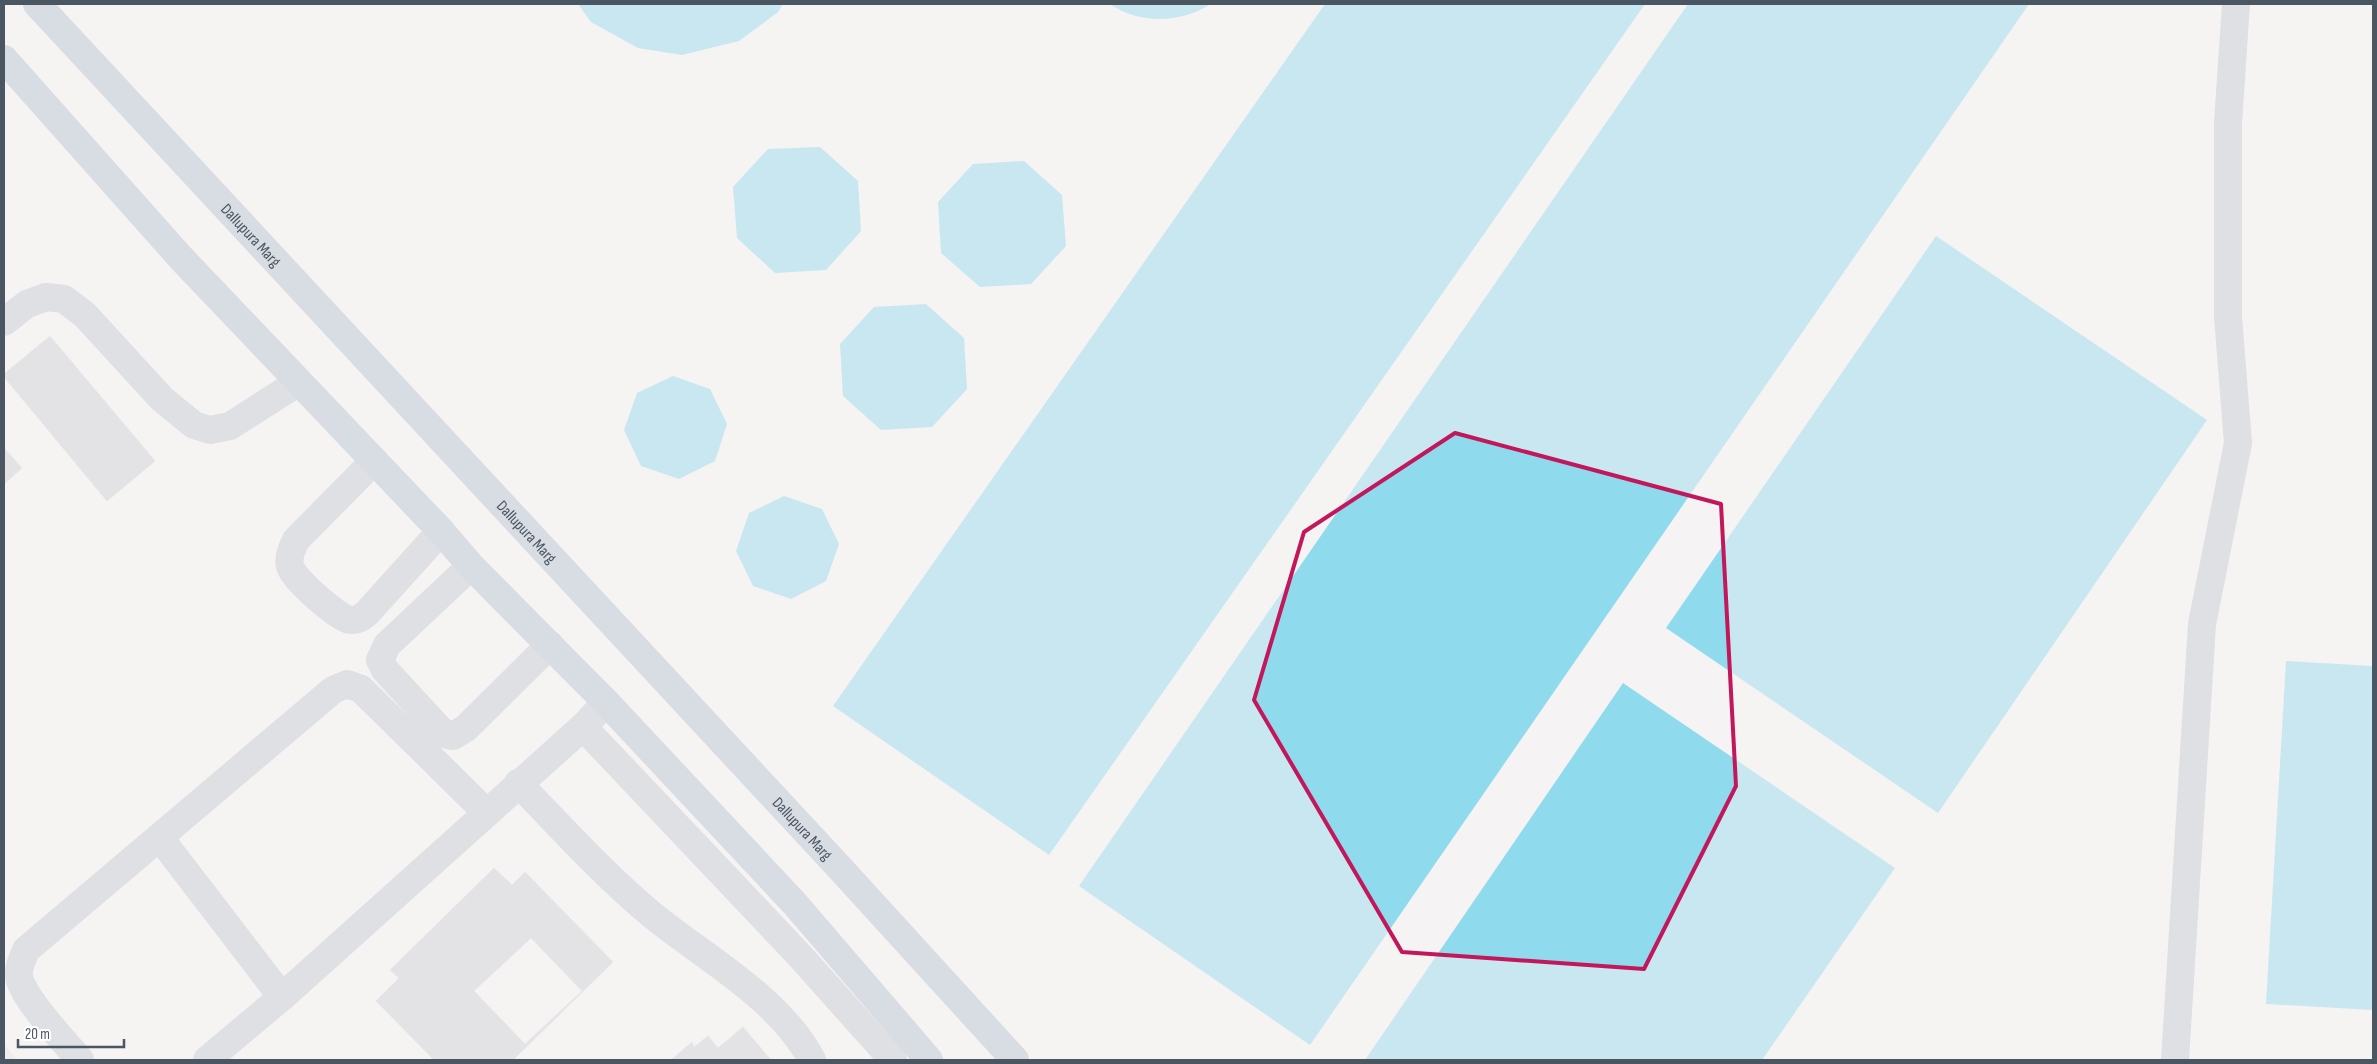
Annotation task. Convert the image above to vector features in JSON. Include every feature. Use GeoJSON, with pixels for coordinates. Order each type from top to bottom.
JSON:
{"type":"FeatureCollection","features":[{"type":"Feature","properties":{"kind":"main road","name":"Dallupura Marg"},"geometry":{"type":"LineString","coordinates":[[37,4],[831,859],[1015,1060]]}},
{"type":"Feature","properties":{"kind":"main road"},"geometry":{"type":"LineString","coordinates":[[4,59],[181,258],[441,531],[471,566],[607,703],[795,904],[929,1060]]}},
{"type":"Feature","properties":{"kind":"street"},"geometry":{"type":"LineString","coordinates":[[2175,1060],[2202,624],[2238,443],[2228,317],[2228,123],[2236,4]]}},
{"type":"Feature","properties":{"kind":"street"},"geometry":{"type":"LineString","coordinates":[[4,322],[27,304],[46,297],[64,299],[85,315],[162,399],[194,424],[210,430],[230,426],[299,382]]}},
{"type":"Feature","properties":{"kind":"street"},"geometry":{"type":"LineString","coordinates":[[374,461],[296,540],[290,552],[290,567],[295,577],[342,617],[351,620],[360,618],[367,613],[441,531]]}},
{"type":"Feature","properties":{"kind":"street"},"geometry":{"type":"LineString","coordinates":[[471,566],[387,645],[380,660],[385,670],[444,734],[453,736],[466,728],[550,645]]}},
{"type":"Feature","properties":{"kind":"street"},"geometry":{"type":"LineString","coordinates":[[80,1060],[25,993],[19,976],[20,965],[26,950],[333,690],[347,684],[361,689],[486,812]]}},
{"type":"Feature","properties":{"kind":"street"},"geometry":{"type":"LineString","coordinates":[[207,1060],[282,997],[518,783],[585,725],[607,703]]}},
{"type":"Feature","properties":{"kind":"street"},"geometry":{"type":"LineString","coordinates":[[585,725],[587,732],[800,956],[893,1060]]}},
{"type":"Feature","properties":{"kind":"street"},"geometry":{"type":"LineString","coordinates":[[518,783],[619,886],[652,915],[736,976],[776,1014],[808,1051],[812,1060]]}},
{"type":"Feature","properties":{"kind":"street"},"geometry":{"type":"LineString","coordinates":[[160,838],[282,997]]}},
{"type":"Feature","properties":{"kind":"highlighted area"},"geometry":{"type":"Polygon","coordinates":[[[1455,433],[1721,504],[1736,786],[1644,969],[1402,952],[1254,700],[1304,532],[1455,433]]]}},
{"type":"Feature","properties":{"kind":"shaded area"},"geometry":{"type":"Polygon","coordinates":[[[4,1044],[17,1060],[4,1060],[4,1044]]]}},
{"type":"Feature","properties":{"kind":"water"},"geometry":{"type":"Polygon","coordinates":[[[578,4],[783,4],[778,12],[739,41],[682,55],[638,48],[591,22],[578,4]]]}},
{"type":"Feature","properties":{"kind":"water"},"geometry":{"type":"Polygon","coordinates":[[[1110,4],[1211,4],[1187,15],[1160,19],[1134,16],[1110,4]]]}},
{"type":"Feature","properties":{"kind":"water"},"geometry":{"type":"Polygon","coordinates":[[[1325,4],[1645,4],[1049,855],[833,706],[1325,4]]]}},
{"type":"Feature","properties":{"kind":"water"},"geometry":{"type":"Polygon","coordinates":[[[1688,4],[2029,4],[1310,1045],[1079,886],[1688,4]]]}},
{"type":"Feature","properties":{"kind":"water"},"geometry":{"type":"Polygon","coordinates":[[[820,147],[858,181],[861,231],[826,270],[775,273],[737,238],[733,187],[768,149],[820,147]]]}},
{"type":"Feature","properties":{"kind":"water"},"geometry":{"type":"Polygon","coordinates":[[[1024,161],[1062,195],[1066,246],[1031,284],[980,287],[941,253],[938,202],[973,164],[1024,161]]]}},
{"type":"Feature","properties":{"kind":"water"},"geometry":{"type":"Polygon","coordinates":[[[1936,236],[2207,420],[1938,813],[1666,628],[1936,236]]]}},
{"type":"Feature","properties":{"kind":"water"},"geometry":{"type":"Polygon","coordinates":[[[926,304],[964,338],[967,389],[932,427],[881,430],[843,396],[840,344],[874,307],[926,304]]]}},
{"type":"Feature","properties":{"kind":"water"},"geometry":{"type":"Polygon","coordinates":[[[673,376],[710,389],[727,424],[715,461],[679,479],[641,466],[624,430],[637,393],[673,376]]]}},
{"type":"Feature","properties":{"kind":"water"},"geometry":{"type":"Polygon","coordinates":[[[784,496],[822,509],[839,544],[826,581],[791,599],[753,586],[736,551],[749,513],[784,496]]]}},
{"type":"Feature","properties":{"kind":"water"},"geometry":{"type":"Polygon","coordinates":[[[2286,661],[2373,666],[2373,1010],[2266,1004],[2286,661]]]}},
{"type":"Feature","properties":{"kind":"water"},"geometry":{"type":"Polygon","coordinates":[[[1623,683],[1895,868],[1762,1060],[1365,1060],[1623,683]]]}},
{"type":"Feature","properties":{"kind":"building"},"geometry":{"type":"Polygon","coordinates":[[[50,336],[155,461],[107,501],[4,377],[4,374],[50,336]]]}},
{"type":"Feature","properties":{"kind":"building"},"geometry":{"type":"Polygon","coordinates":[[[4,448],[22,468],[4,484],[4,448]]]}},
{"type":"Feature","properties":{"kind":"building"},"geometry":{"type":"Polygon","coordinates":[[[494,868],[512,885],[525,872],[613,962],[513,1060],[434,1060],[376,1001],[399,978],[390,970],[494,868]],[[531,938],[474,991],[525,1044],[582,991],[531,938]]]}},
{"type":"Feature","properties":{"kind":"building"},"geometry":{"type":"Polygon","coordinates":[[[743,1027],[771,1060],[671,1060],[692,1042],[694,1047],[708,1036],[718,1048],[743,1027]]]}}]}
